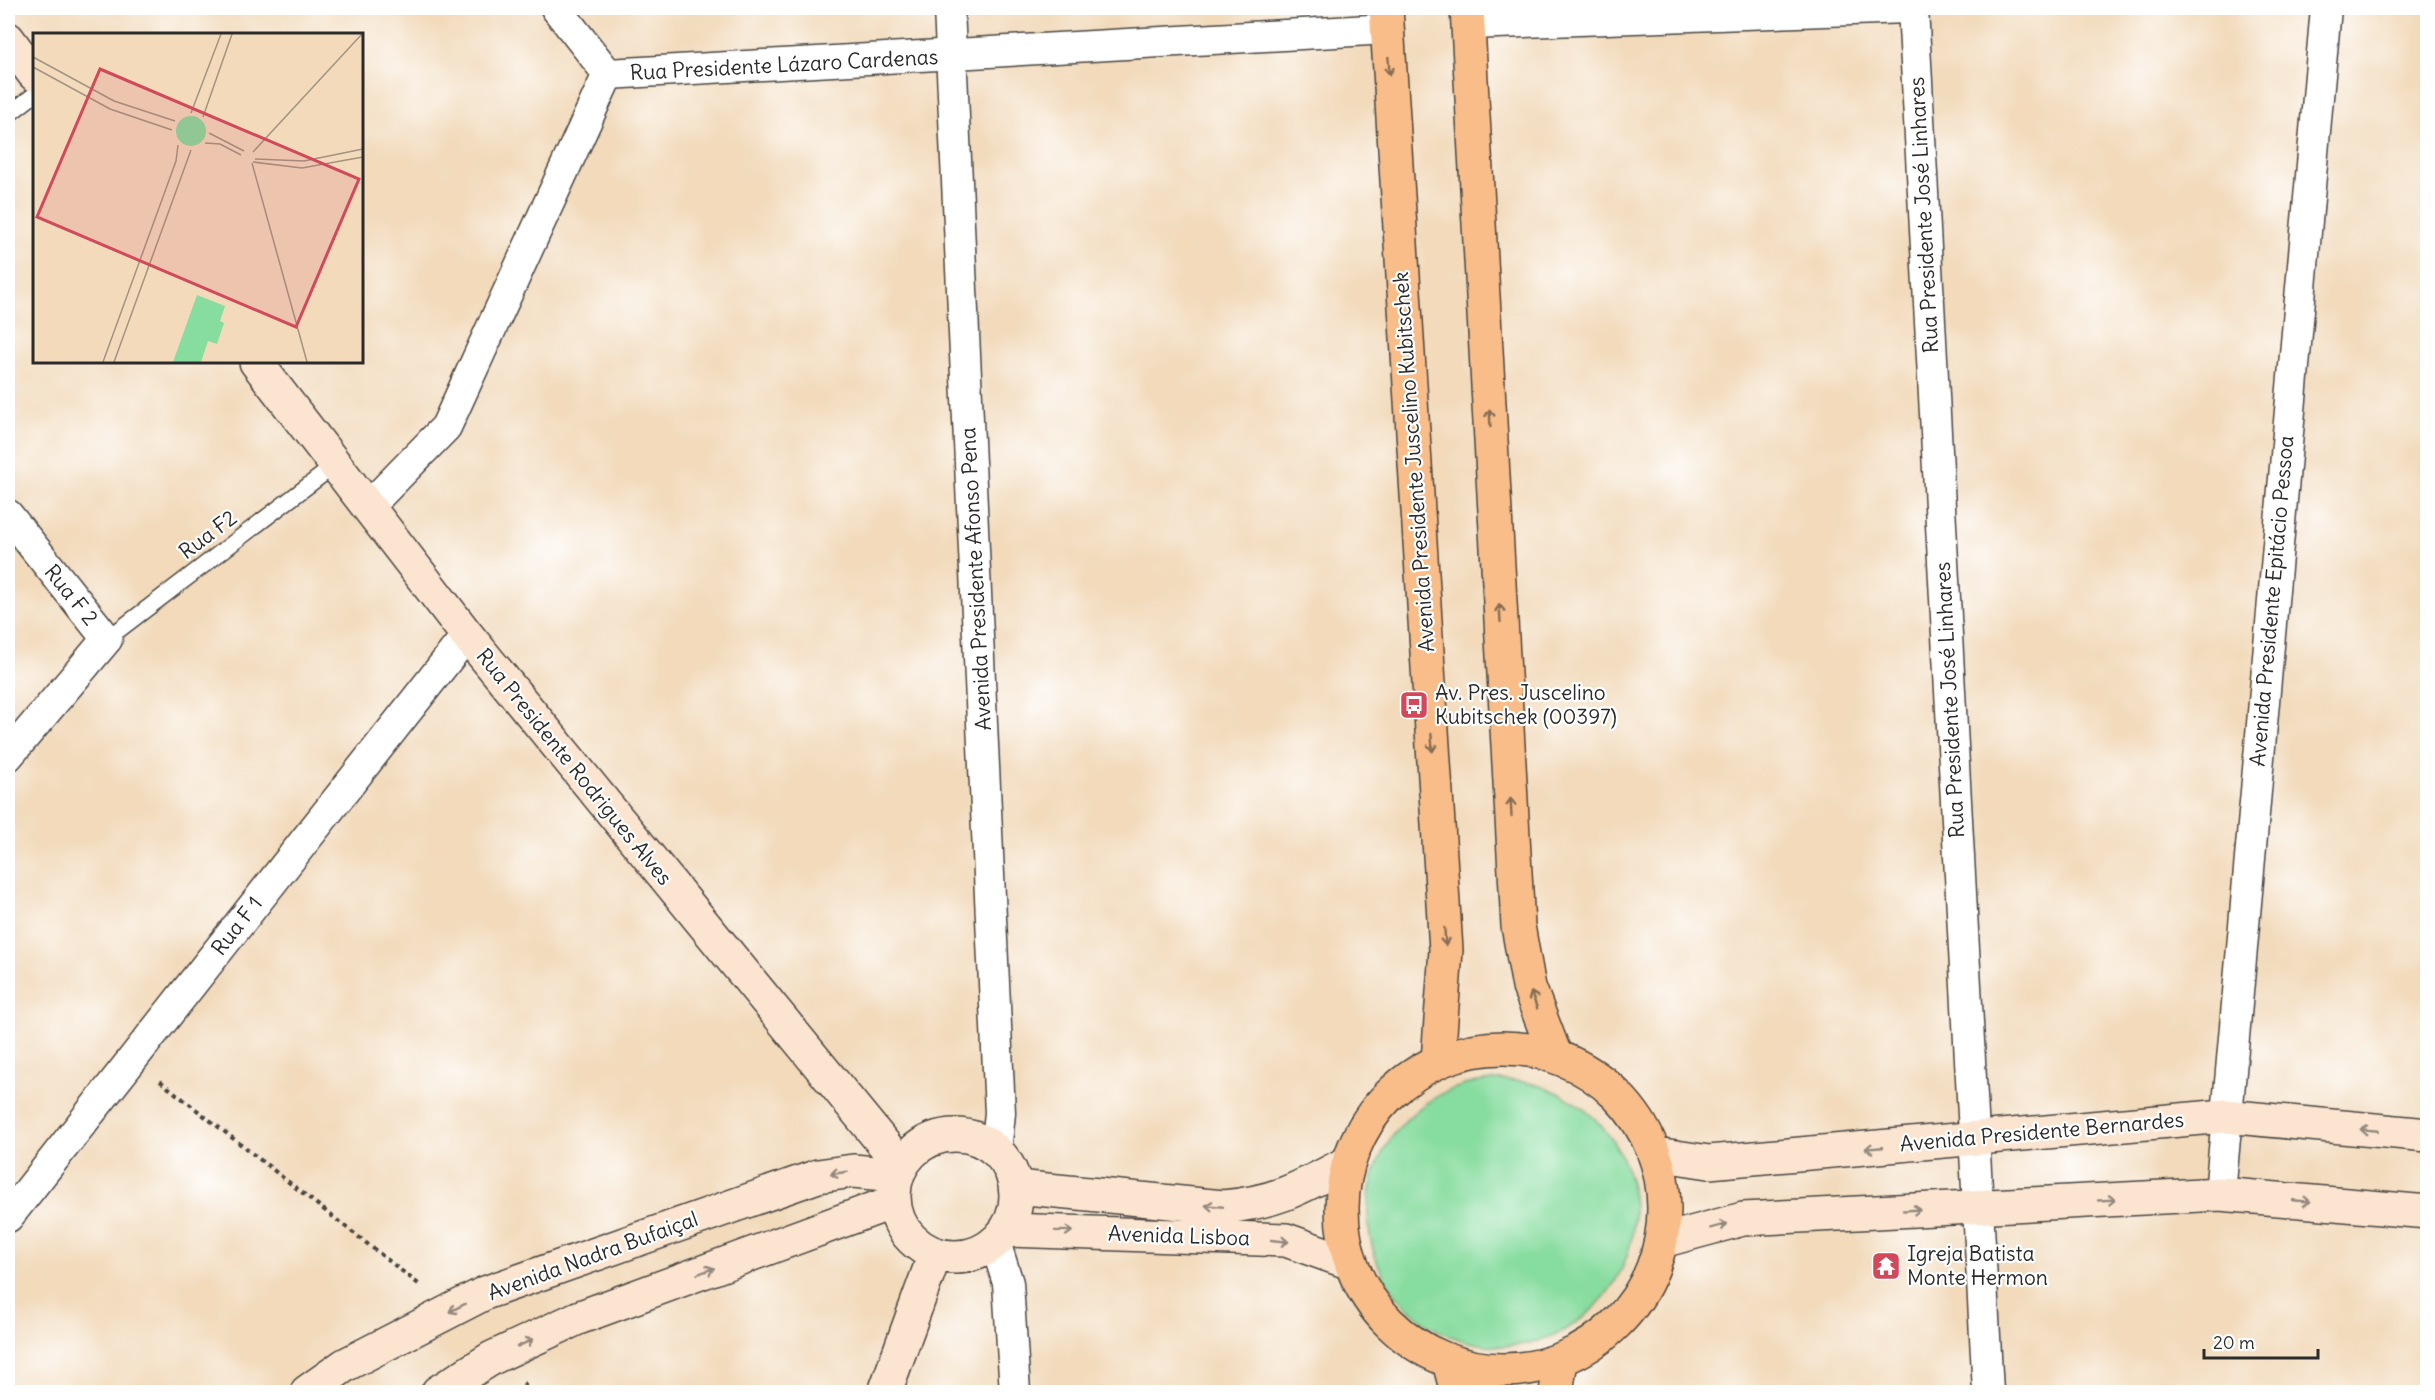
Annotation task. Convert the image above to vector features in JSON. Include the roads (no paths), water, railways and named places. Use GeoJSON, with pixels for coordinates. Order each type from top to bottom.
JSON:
{"type":"FeatureCollection","features":[{"type":"Feature","properties":{"kind":"main road"},"geometry":{"type":"LineString","coordinates":[[1468,16],[1518,926],[1529,987],[1555,1055]]}},
{"type":"Feature","properties":{"kind":"main road","name":"Avenida Presidente Juscelino Kubitschek"},"geometry":{"type":"LineString","coordinates":[[1386,18],[1446,950],[1438,1060]]}},
{"type":"Feature","properties":{"kind":"main road"},"geometry":{"type":"LineString","coordinates":[[1516,1047],[1555,1055],[1598,1077],[1633,1111],[1656,1154],[1665,1197],[1662,1241],[1643,1291],[1608,1333],[1561,1361],[1524,1370],[1453,1377],[1406,1340],[1371,1305],[1348,1262],[1340,1212],[1347,1163],[1366,1120],[1398,1085],[1438,1060],[1476,1049],[1516,1047]]}},
{"type":"Feature","properties":{"kind":"main road"},"geometry":{"type":"LineString","coordinates":[[1556,1392],[1561,1361]]}},
{"type":"Feature","properties":{"kind":"street"},"geometry":{"type":"LineString","coordinates":[[556,8],[608,74]]}},
{"type":"Feature","properties":{"kind":"street","name":"Avenida Presidente Afonso Pena"},"geometry":{"type":"LineString","coordinates":[[949,8],[1000,1113],[996,1151]]}},
{"type":"Feature","properties":{"kind":"street"},"geometry":{"type":"LineString","coordinates":[[1468,16],[1907,8]]}},
{"type":"Feature","properties":{"kind":"street","name":"Rua Presidente José Linhares"},"geometry":{"type":"LineString","coordinates":[[1913,8],[1988,1392]]}},
{"type":"Feature","properties":{"kind":"street","name":"Avenida Presidente Epitácio Pessoa"},"geometry":{"type":"LineString","coordinates":[[2220,1194],[2225,1116],[2326,8]]}},
{"type":"Feature","properties":{"kind":"street","name":"Rua Presidente Lázaro Cardenas"},"geometry":{"type":"LineString","coordinates":[[368,507],[446,427],[608,74],[952,56],[1386,18]]}},
{"type":"Feature","properties":{"kind":"street"},"geometry":{"type":"LineString","coordinates":[[8,39],[33,73]]}},
{"type":"Feature","properties":{"kind":"street","name":"Rua Presidente Rodrigues Alves"},"geometry":{"type":"LineString","coordinates":[[257,363],[467,636],[897,1181]]}},
{"type":"Feature","properties":{"kind":"street","name":"Rua F 2"},"geometry":{"type":"LineString","coordinates":[[8,515],[107,639],[8,756]]}},
{"type":"Feature","properties":{"kind":"street","name":"Rua F 1"},"geometry":{"type":"LineString","coordinates":[[8,1217],[467,636]]}},
{"type":"Feature","properties":{"kind":"street","name":"Avenida Presidente Bernardes"},"geometry":{"type":"LineString","coordinates":[[1656,1154],[1709,1162],[2225,1116],[2427,1135]]}},
{"type":"Feature","properties":{"kind":"street"},"geometry":{"type":"LineString","coordinates":[[946,1135],[964,1136],[981,1141],[996,1151],[1009,1167],[1016,1187],[1016,1202],[1001,1236],[982,1251],[967,1256],[950,1257],[934,1254],[919,1246],[906,1234],[897,1220],[897,1181],[913,1151],[928,1140],[946,1135]]}},
{"type":"Feature","properties":{"kind":"street","name":"Avenida Lisboa"},"geometry":{"type":"LineString","coordinates":[[1016,1187],[1223,1207],[1255,1204],[1284,1196],[1347,1163]]}},
{"type":"Feature","properties":{"kind":"street","name":"Avenida Nadra Bufaiçal"},"geometry":{"type":"LineString","coordinates":[[307,1392],[345,1365],[485,1293],[818,1176],[853,1171],[897,1181]]}},
{"type":"Feature","properties":{"kind":"street"},"geometry":{"type":"LineString","coordinates":[[438,1392],[492,1358],[578,1318],[897,1181]]}},
{"type":"Feature","properties":{"kind":"street"},"geometry":{"type":"LineString","coordinates":[[1662,1241],[1743,1219],[2220,1194],[2427,1212]]}},
{"type":"Feature","properties":{"kind":"street"},"geometry":{"type":"LineString","coordinates":[[1001,1236],[1008,1283],[1015,1392]]}},
{"type":"Feature","properties":{"kind":"street","name":"Avenida Lisboa"},"geometry":{"type":"LineString","coordinates":[[1001,1236],[1286,1240],[1348,1262]]}},
{"type":"Feature","properties":{"kind":"street"},"geometry":{"type":"LineString","coordinates":[[885,1392],[934,1254]]}},
{"type":"Feature","properties":{"kind":"lane"},"geometry":{"type":"LineString","coordinates":[[8,115],[33,96]]}},
{"type":"Feature","properties":{"kind":"lane","name":"Rua F2"},"geometry":{"type":"LineString","coordinates":[[107,639],[335,465]]}},
{"type":"Feature","properties":{"kind":"place","name":"Av. Pres. Juscelino Kubitschek (00397)"},"geometry":{"type":"Point","coordinates":[1414,705]}},
{"type":"Feature","properties":{"kind":"place","name":"Igreja Batista Monte Hermon"},"geometry":{"type":"Point","coordinates":[1886,1266]}}]}
